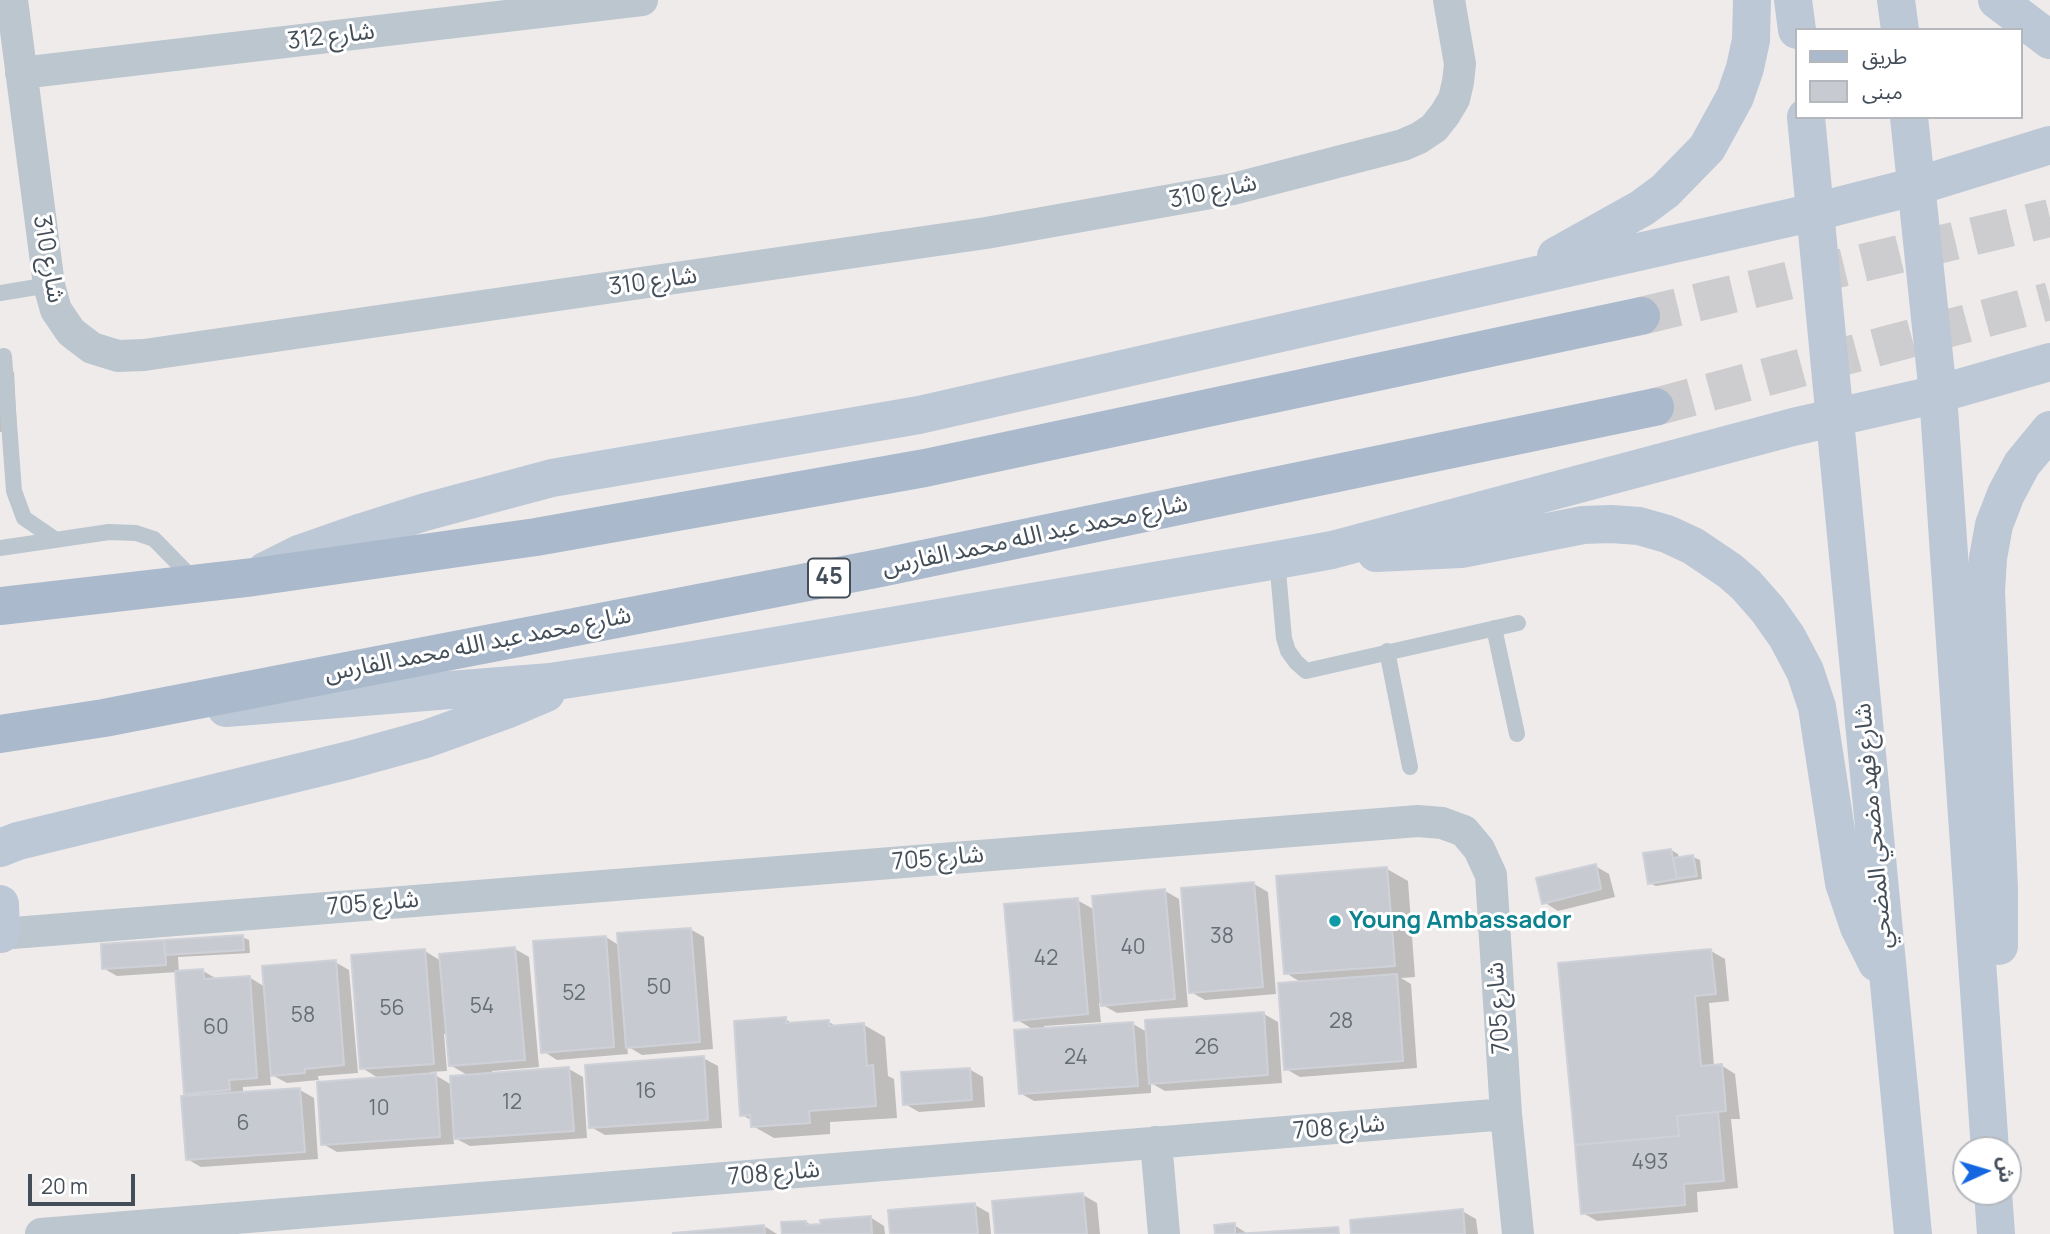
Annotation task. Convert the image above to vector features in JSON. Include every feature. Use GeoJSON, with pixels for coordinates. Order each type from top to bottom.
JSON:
{"type":"FeatureCollection","features":[{"type":"Feature","properties":{"kind":"main road"},"geometry":{"type":"LineString","coordinates":[[0,606],[254,577],[536,537],[925,468],[1641,316]]}},
{"type":"Feature","properties":{"kind":"main road","name":"شارع محمد عبد الله محمد الفارس"},"geometry":{"type":"LineString","coordinates":[[0,734],[104,718],[880,568],[1655,407]]}},
{"type":"Feature","properties":{"kind":"street","name":"شارع 310"},"geometry":{"type":"LineString","coordinates":[[12,0],[48,285],[56,310],[71,332],[92,348],[118,356],[144,355],[986,233],[1233,189],[1403,145],[1434,128],[1454,99],[1460,64],[1449,0]]}},
{"type":"Feature","properties":{"kind":"street","name":"شارع 312"},"geometry":{"type":"LineString","coordinates":[[21,73],[642,0]]}},
{"type":"Feature","properties":{"kind":"street"},"geometry":{"type":"LineString","coordinates":[[1512,279],[1642,208],[1665,191],[1707,148],[1735,97],[1745,68],[1751,40],[1752,0]]}},
{"type":"Feature","properties":{"kind":"street"},"geometry":{"type":"LineString","coordinates":[[1793,0],[1797,28]]}},
{"type":"Feature","properties":{"kind":"street"},"geometry":{"type":"LineString","coordinates":[[1896,0],[1900,28]]}},
{"type":"Feature","properties":{"kind":"street"},"geometry":{"type":"LineString","coordinates":[[1997,0],[2050,40]]}},
{"type":"Feature","properties":{"kind":"street","name":"شارع فهد مضحي المضحي"},"geometry":{"type":"LineString","coordinates":[[1806,119],[1913,1234]]}},
{"type":"Feature","properties":{"kind":"street"},"geometry":{"type":"LineString","coordinates":[[1909,119],[1938,394],[1989,1136]]}},
{"type":"Feature","properties":{"kind":"street"},"geometry":{"type":"LineString","coordinates":[[254,577],[299,554],[362,532],[552,478],[919,415],[1815,212],[1917,186],[2050,145]]}},
{"type":"Feature","properties":{"kind":"street"},"geometry":{"type":"LineString","coordinates":[[104,718],[584,677],[1332,550],[1835,417],[1938,394],[2050,362]]}},
{"type":"Feature","properties":{"kind":"street"},"geometry":{"type":"LineString","coordinates":[[1989,1136],[1999,1002],[1999,889],[1986,591],[1987,558],[1994,525],[2006,494],[2022,464],[2050,430]]}},
{"type":"Feature","properties":{"kind":"street"},"geometry":{"type":"LineString","coordinates":[[1332,550],[1376,553],[1436,552],[1583,525],[1611,524],[1667,534],[1714,558],[1746,585],[1768,610],[1787,637],[1805,671],[1817,707],[1844,883],[1860,927],[1889,987]]}},
{"type":"Feature","properties":{"kind":"street"},"geometry":{"type":"LineString","coordinates":[[0,848],[18,841],[426,739],[506,710],[584,677]]}},
{"type":"Feature","properties":{"kind":"street","name":"شارع 705"},"geometry":{"type":"LineString","coordinates":[[0,924],[1404,822],[1442,823],[1464,831],[1479,849],[1491,875],[1506,1114],[1518,1234]]}},
{"type":"Feature","properties":{"kind":"street","name":"شارع 708"},"geometry":{"type":"LineString","coordinates":[[41,1234],[1506,1114]]}},
{"type":"Feature","properties":{"kind":"street"},"geometry":{"type":"LineString","coordinates":[[1156,1142],[1164,1234]]}},
{"type":"Feature","properties":{"kind":"street"},"geometry":{"type":"LineString","coordinates":[[1994,1206],[1996,1234]]}},
{"type":"Feature","properties":{"kind":"lane"},"geometry":{"type":"LineString","coordinates":[[0,293],[48,285]]}},
{"type":"Feature","properties":{"kind":"lane"},"geometry":{"type":"LineString","coordinates":[[4,356],[14,491],[24,518],[56,540]]}},
{"type":"Feature","properties":{"kind":"lane"},"geometry":{"type":"LineString","coordinates":[[4,545],[109,532],[136,533],[154,539],[198,583]]}},
{"type":"Feature","properties":{"kind":"lane"},"geometry":{"type":"LineString","coordinates":[[1277,560],[1284,638],[1288,652],[1306,671],[1518,623]]}},
{"type":"Feature","properties":{"kind":"lane"},"geometry":{"type":"LineString","coordinates":[[1494,628],[1517,734]]}},
{"type":"Feature","properties":{"kind":"lane"},"geometry":{"type":"LineString","coordinates":[[1387,651],[1410,767]]}},
{"type":"Feature","properties":{"kind":"building"},"geometry":{"type":"Polygon","coordinates":[[[1671,849],[1677,879],[1648,884],[1643,853],[1671,849]]]}},
{"type":"Feature","properties":{"kind":"building"},"geometry":{"type":"Polygon","coordinates":[[[1693,855],[1697,876],[1677,879],[1673,858],[1693,855]]]}},
{"type":"Feature","properties":{"kind":"building"},"geometry":{"type":"Polygon","coordinates":[[[1596,864],[1601,889],[1542,904],[1536,878],[1596,864]]]}},
{"type":"Feature","properties":{"kind":"building","name":"Young Ambassador"},"geometry":{"type":"Polygon","coordinates":[[[1387,867],[1395,966],[1284,974],[1276,876],[1387,867]]]}},
{"type":"Feature","properties":{"kind":"building"},"geometry":{"type":"Polygon","coordinates":[[[1254,882],[1263,987],[1189,993],[1181,888],[1254,882]]]}},
{"type":"Feature","properties":{"kind":"building"},"geometry":{"type":"Polygon","coordinates":[[[1165,889],[1175,999],[1101,1006],[1092,896],[1165,889]]]}},
{"type":"Feature","properties":{"kind":"building"},"geometry":{"type":"Polygon","coordinates":[[[1078,898],[1088,1014],[1014,1021],[1004,904],[1078,898]]]}},
{"type":"Feature","properties":{"kind":"building"},"geometry":{"type":"Polygon","coordinates":[[[691,928],[700,1042],[626,1048],[617,933],[691,928]]]}},
{"type":"Feature","properties":{"kind":"building"},"geometry":{"type":"Polygon","coordinates":[[[243,935],[244,950],[165,955],[164,940],[243,935]]]}},
{"type":"Feature","properties":{"kind":"building"},"geometry":{"type":"Polygon","coordinates":[[[606,936],[614,1047],[541,1053],[533,941],[606,936]]]}},
{"type":"Feature","properties":{"kind":"building"},"geometry":{"type":"Polygon","coordinates":[[[164,940],[166,965],[102,969],[101,944],[164,940]]]}},
{"type":"Feature","properties":{"kind":"building"},"geometry":{"type":"Polygon","coordinates":[[[515,947],[525,1060],[449,1066],[439,954],[515,947]]]}},
{"type":"Feature","properties":{"kind":"building"},"geometry":{"type":"Polygon","coordinates":[[[425,949],[434,1064],[360,1069],[351,955],[425,949]]]}},
{"type":"Feature","properties":{"kind":"building"},"geometry":{"type":"Polygon","coordinates":[[[1711,949],[1716,994],[1695,996],[1701,1066],[1722,1064],[1726,1111],[1677,1116],[1679,1136],[1575,1145],[1558,963],[1711,949]]]}},
{"type":"Feature","properties":{"kind":"building"},"geometry":{"type":"Polygon","coordinates":[[[336,960],[344,1065],[271,1076],[262,966],[336,960]]]}},
{"type":"Feature","properties":{"kind":"building"},"geometry":{"type":"Polygon","coordinates":[[[203,969],[204,979],[250,976],[257,1078],[229,1080],[230,1090],[184,1094],[175,971],[203,969]]]}},
{"type":"Feature","properties":{"kind":"building"},"geometry":{"type":"Polygon","coordinates":[[[1397,974],[1403,1061],[1284,1070],[1278,983],[1397,974]]]}},
{"type":"Feature","properties":{"kind":"building"},"geometry":{"type":"Polygon","coordinates":[[[1264,1012],[1268,1075],[1149,1084],[1145,1020],[1264,1012]]]}},
{"type":"Feature","properties":{"kind":"building"},"geometry":{"type":"Polygon","coordinates":[[[786,1017],[786,1023],[829,1020],[829,1026],[864,1023],[867,1066],[873,1065],[876,1106],[809,1111],[810,1123],[751,1127],[750,1115],[740,1116],[734,1021],[786,1017]]]}},
{"type":"Feature","properties":{"kind":"building"},"geometry":{"type":"Polygon","coordinates":[[[1133,1022],[1138,1086],[1019,1094],[1014,1030],[1133,1022]]]}},
{"type":"Feature","properties":{"kind":"building"},"geometry":{"type":"Polygon","coordinates":[[[704,1056],[708,1120],[589,1128],[585,1065],[704,1056]]]}},
{"type":"Feature","properties":{"kind":"building"},"geometry":{"type":"Polygon","coordinates":[[[569,1067],[574,1131],[454,1139],[450,1076],[569,1067]]]}},
{"type":"Feature","properties":{"kind":"building"},"geometry":{"type":"Polygon","coordinates":[[[970,1068],[972,1100],[903,1105],[901,1072],[970,1068]]]}},
{"type":"Feature","properties":{"kind":"building"},"geometry":{"type":"Polygon","coordinates":[[[436,1073],[440,1137],[321,1145],[317,1082],[436,1073]]]}},
{"type":"Feature","properties":{"kind":"building"},"geometry":{"type":"Polygon","coordinates":[[[300,1088],[305,1152],[186,1160],[181,1096],[300,1088]]]}},
{"type":"Feature","properties":{"kind":"building"},"geometry":{"type":"Polygon","coordinates":[[[1718,1112],[1724,1181],[1684,1184],[1685,1205],[1581,1214],[1575,1145],[1679,1136],[1677,1116],[1718,1112]]]}},
{"type":"Feature","properties":{"kind":"building"},"geometry":{"type":"Polygon","coordinates":[[[1083,1193],[1087,1234],[995,1234],[992,1201],[1083,1193]]]}},
{"type":"Feature","properties":{"kind":"building"},"geometry":{"type":"Polygon","coordinates":[[[975,1203],[978,1234],[890,1234],[888,1210],[975,1203]]]}},
{"type":"Feature","properties":{"kind":"building"},"geometry":{"type":"Polygon","coordinates":[[[1463,1209],[1465,1234],[1351,1234],[1350,1220],[1463,1209]]]}},
{"type":"Feature","properties":{"kind":"building"},"geometry":{"type":"Polygon","coordinates":[[[871,1216],[872,1234],[782,1234],[781,1222],[806,1221],[806,1225],[821,1224],[820,1220],[871,1216]]]}},
{"type":"Feature","properties":{"kind":"building"},"geometry":{"type":"Polygon","coordinates":[[[1235,1223],[1235,1234],[1215,1234],[1214,1225],[1235,1223]]]}},
{"type":"Feature","properties":{"kind":"building"},"geometry":{"type":"Polygon","coordinates":[[[764,1225],[765,1234],[673,1234],[673,1233],[764,1225]]]}},
{"type":"Feature","properties":{"kind":"building"},"geometry":{"type":"Polygon","coordinates":[[[1338,1227],[1339,1234],[1237,1234],[1338,1227]]]}},
{"type":"Feature","properties":{"kind":"tunnel"},"geometry":{"type":"LineString","coordinates":[[1641,316],[2050,218]]}},
{"type":"Feature","properties":{"kind":"tunnel"},"geometry":{"type":"LineString","coordinates":[[1655,407],[2050,301]]}},
{"type":"Feature","properties":{"kind":"place","name":"Young Ambassador"},"geometry":{"type":"Point","coordinates":[1335,921]}}]}
